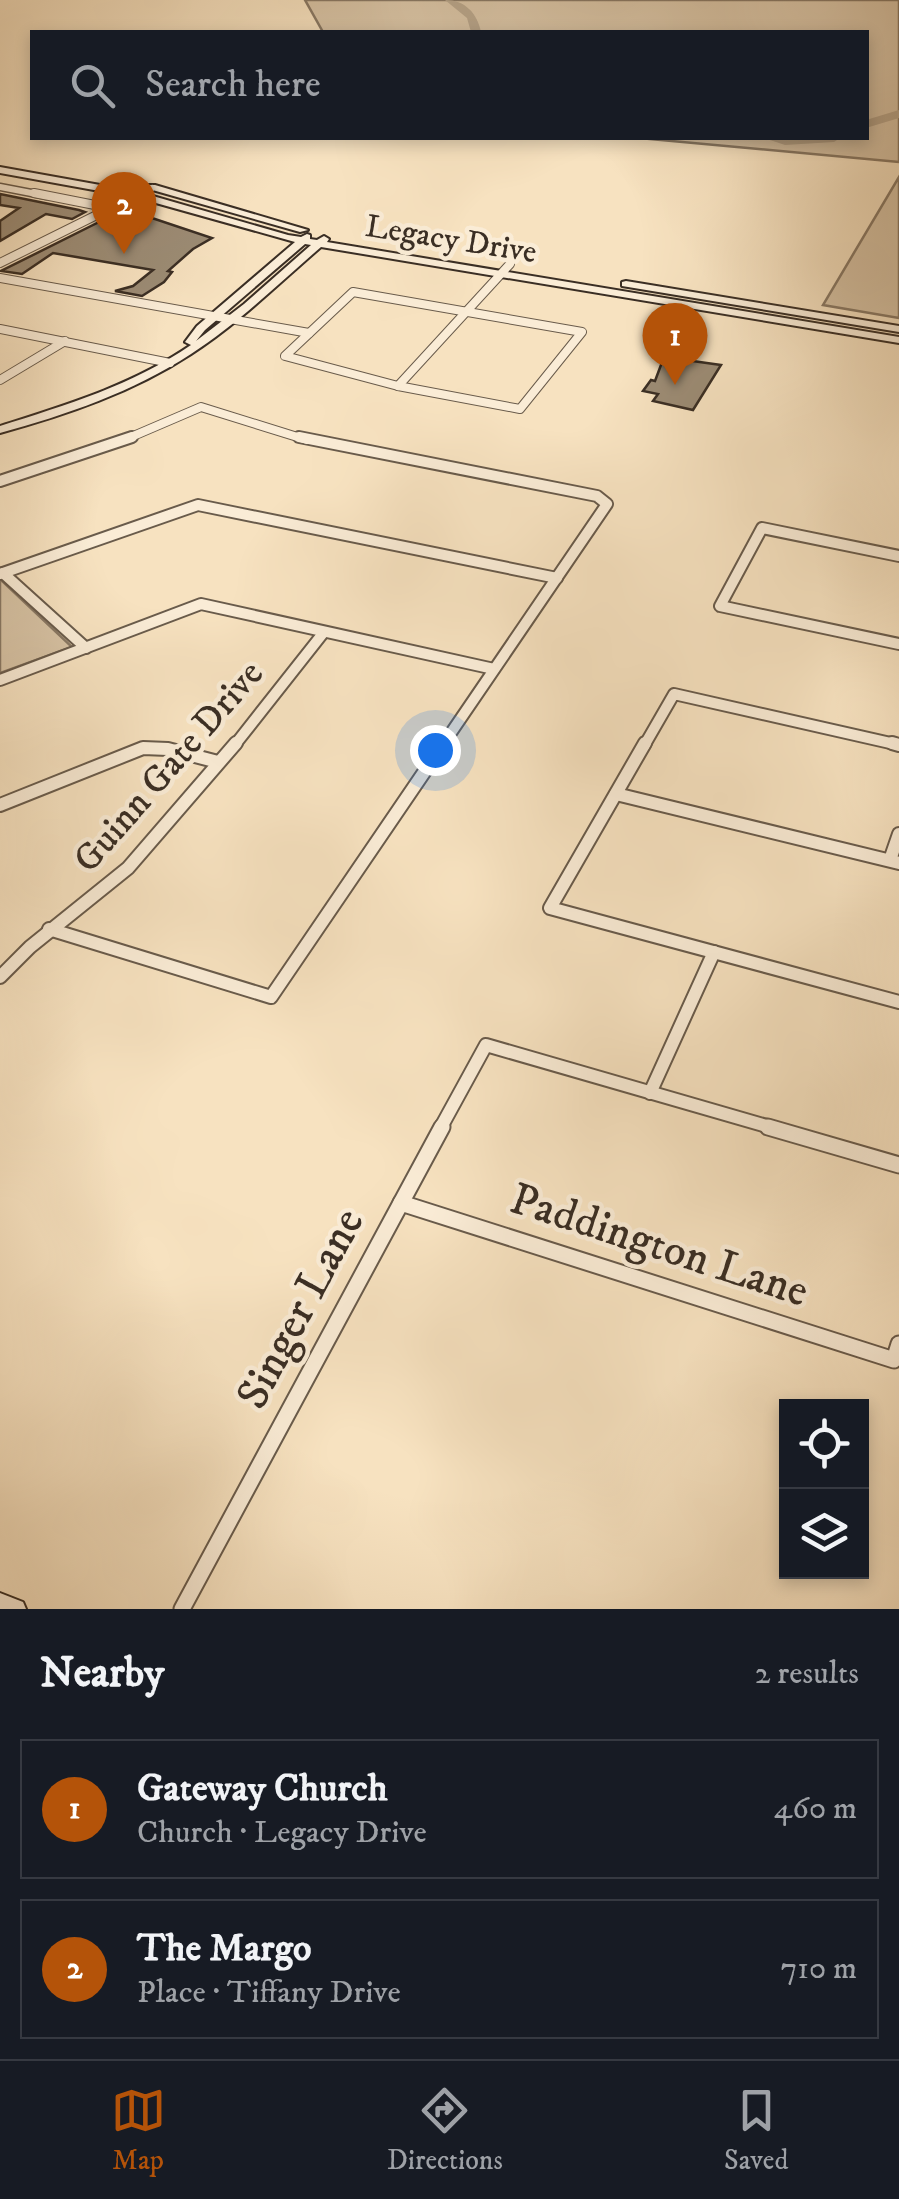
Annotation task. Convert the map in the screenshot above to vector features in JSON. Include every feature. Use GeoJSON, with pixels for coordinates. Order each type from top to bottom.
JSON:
{"type":"FeatureCollection","features":[{"type":"Feature","properties":{"kind":"main road","name":"Legacy Drive"},"geometry":{"type":"LineString","coordinates":[[0,162],[152,188],[316,237],[806,319],[899,340]]}},
{"type":"Feature","properties":{"kind":"main road","name":"Legacy Drive"},"geometry":{"type":"LineString","coordinates":[[0,170],[139,194],[232,224],[304,240],[329,234],[506,269]]}},
{"type":"Feature","properties":{"kind":"main road"},"geometry":{"type":"LineString","coordinates":[[0,430],[104,396],[170,364],[229,320],[316,237]]}},
{"type":"Feature","properties":{"kind":"main road"},"geometry":{"type":"LineString","coordinates":[[183,354],[214,318],[304,240]]}},
{"type":"Feature","properties":{"kind":"main road","name":"Legacy Drive"},"geometry":{"type":"LineString","coordinates":[[806,319],[899,329]]}},
{"type":"Feature","properties":{"kind":"main road"},"geometry":{"type":"LineString","coordinates":[[0,1603],[14,1609]]}},
{"type":"Feature","properties":{"kind":"street"},"geometry":{"type":"LineString","coordinates":[[0,187],[110,208]]}},
{"type":"Feature","properties":{"kind":"street"},"geometry":{"type":"LineString","coordinates":[[2,260],[152,188]]}},
{"type":"Feature","properties":{"kind":"street"},"geometry":{"type":"LineString","coordinates":[[398,386],[506,269]]}},
{"type":"Feature","properties":{"kind":"street"},"geometry":{"type":"LineString","coordinates":[[0,278],[309,332]]}},
{"type":"Feature","properties":{"kind":"street"},"geometry":{"type":"LineString","coordinates":[[352,292],[467,312],[582,332],[520,408],[398,386],[285,356],[352,292]]}},
{"type":"Feature","properties":{"kind":"street"},"geometry":{"type":"LineString","coordinates":[[0,329],[170,364]]}},
{"type":"Feature","properties":{"kind":"street"},"geometry":{"type":"LineString","coordinates":[[0,380],[65,341]]}},
{"type":"Feature","properties":{"kind":"street"},"geometry":{"type":"LineString","coordinates":[[0,481],[136,436],[201,407],[320,444],[597,496],[607,504],[271,997],[49,929]]}},
{"type":"Feature","properties":{"kind":"street"},"geometry":{"type":"LineString","coordinates":[[86,648],[1,574],[198,505],[556,578]]}},
{"type":"Feature","properties":{"kind":"street"},"geometry":{"type":"LineString","coordinates":[[899,556],[762,528],[720,606],[899,644]]}},
{"type":"Feature","properties":{"kind":"street"},"geometry":{"type":"LineString","coordinates":[[0,680],[202,604],[494,669]]}},
{"type":"Feature","properties":{"kind":"street","name":"Guinn Gate Drive"},"geometry":{"type":"LineString","coordinates":[[2,976],[49,929],[87,905],[128,869],[324,632]]}},
{"type":"Feature","properties":{"kind":"street"},"geometry":{"type":"LineString","coordinates":[[899,746],[674,694],[550,908],[899,1002]]}},
{"type":"Feature","properties":{"kind":"street"},"geometry":{"type":"LineString","coordinates":[[0,805],[142,748],[168,749],[218,762]]}},
{"type":"Feature","properties":{"kind":"street"},"geometry":{"type":"LineString","coordinates":[[616,794],[894,862],[899,834]]}},
{"type":"Feature","properties":{"kind":"street"},"geometry":{"type":"LineString","coordinates":[[714,952],[650,1093],[899,1165]]}},
{"type":"Feature","properties":{"kind":"street","name":"Singer Lane"},"geometry":{"type":"LineString","coordinates":[[182,1609],[486,1046],[650,1093]]}},
{"type":"Feature","properties":{"kind":"street","name":"Paddington Lane"},"geometry":{"type":"LineString","coordinates":[[401,1203],[897,1352]]}},
{"type":"Feature","properties":{"kind":"shaded area"},"geometry":{"type":"Polygon","coordinates":[[[305,0],[899,0],[899,162],[661,140],[869,140],[869,30],[322,30],[305,0]]]}},
{"type":"Feature","properties":{"kind":"shaded area"},"geometry":{"type":"Polygon","coordinates":[[[899,177],[899,318],[823,305],[899,177]]]}},
{"type":"Feature","properties":{"kind":"shaded area"},"geometry":{"type":"Polygon","coordinates":[[[0,579],[72,647],[0,673],[0,579]]]}},
{"type":"Feature","properties":{"kind":"building"},"geometry":{"type":"Polygon","coordinates":[[[0,194],[85,212],[72,219],[46,214],[0,241],[0,221],[19,208],[0,205],[0,194]]]}},
{"type":"Feature","properties":{"kind":"building"},"geometry":{"type":"Polygon","coordinates":[[[125,209],[212,238],[193,249],[168,271],[172,272],[164,282],[142,296],[115,291],[133,286],[153,270],[53,253],[22,274],[1,271],[125,209]]]}},
{"type":"Feature","properties":{"kind":"building"},"geometry":{"type":"Polygon","coordinates":[[[664,357],[721,365],[693,410],[653,401],[658,394],[643,391],[651,380],[655,381],[664,357]]]}},
{"type":"Feature","properties":{"kind":"waterway"},"geometry":{"type":"LineString","coordinates":[[450,0],[472,17],[475,30]]}},
{"type":"Feature","properties":{"kind":"waterway"},"geometry":{"type":"LineString","coordinates":[[869,123],[899,114]]}},
{"type":"Feature","properties":{"kind":"waterway"},"geometry":{"type":"LineString","coordinates":[[780,140],[789,140]]}},
{"type":"Feature","properties":{"kind":"place","name":"The Margo"},"geometry":{"type":"Point","coordinates":[124,254]}},
{"type":"Feature","properties":{"kind":"place","name":"Gateway Church"},"geometry":{"type":"Point","coordinates":[675,385]}}]}
